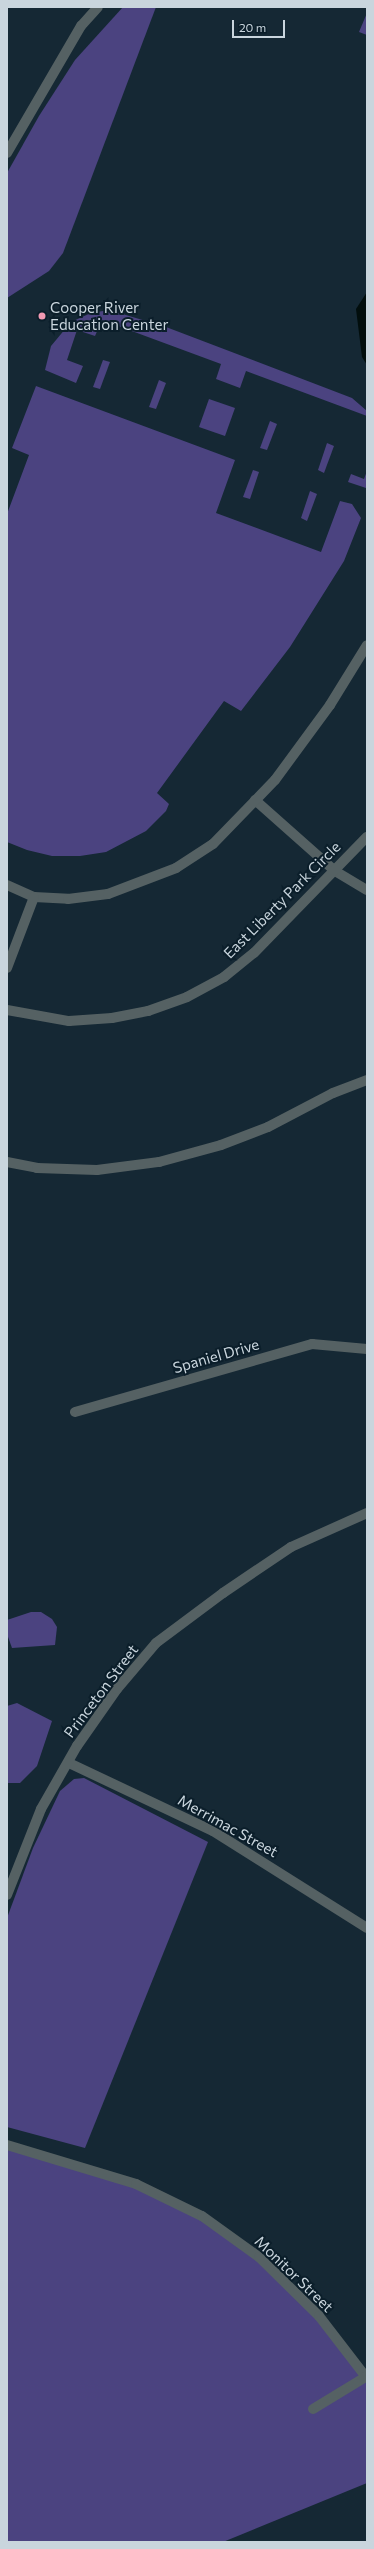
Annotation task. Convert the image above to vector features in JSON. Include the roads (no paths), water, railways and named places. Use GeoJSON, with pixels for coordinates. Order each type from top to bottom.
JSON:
{"type":"FeatureCollection","features":[{"type":"Feature","properties":{"kind":"street"},"geometry":{"type":"LineString","coordinates":[[7,152],[81,26],[98,7]]}},
{"type":"Feature","properties":{"kind":"street"},"geometry":{"type":"LineString","coordinates":[[7,885],[34,897],[68,899],[108,894],[176,868],[213,844],[274,780],[330,704],[367,645]]}},
{"type":"Feature","properties":{"kind":"street"},"geometry":{"type":"LineString","coordinates":[[255,800],[335,871],[367,890]]}},
{"type":"Feature","properties":{"kind":"street","name":"East Liberty Park Circle"},"geometry":{"type":"LineString","coordinates":[[7,1010],[69,1021],[112,1018],[148,1011],[188,997],[224,977],[254,953],[367,837]]}},
{"type":"Feature","properties":{"kind":"street"},"geometry":{"type":"LineString","coordinates":[[7,968],[34,897]]}},
{"type":"Feature","properties":{"kind":"street"},"geometry":{"type":"LineString","coordinates":[[7,1162],[37,1168],[97,1170],[160,1162],[221,1145],[268,1127],[333,1094],[367,1080]]}},
{"type":"Feature","properties":{"kind":"street","name":"Spaniel Drive"},"geometry":{"type":"LineString","coordinates":[[75,1412],[312,1344],[367,1349]]}},
{"type":"Feature","properties":{"kind":"street","name":"Princeton Street"},"geometry":{"type":"LineString","coordinates":[[7,1895],[41,1809],[69,1763],[77,1746],[117,1689],[156,1644],[223,1593],[291,1547],[367,1513]]}},
{"type":"Feature","properties":{"kind":"street","name":"Merrimac Street"},"geometry":{"type":"LineString","coordinates":[[69,1763],[213,1831],[367,1928]]}},
{"type":"Feature","properties":{"kind":"street","name":"Monitor Street"},"geometry":{"type":"LineString","coordinates":[[7,2145],[136,2184],[202,2216],[260,2257],[319,2316],[366,2376]]}},
{"type":"Feature","properties":{"kind":"street"},"geometry":{"type":"LineString","coordinates":[[313,2409],[366,2376]]}},
{"type":"Feature","properties":{"kind":"place","name":"Cooper River Education Center"},"geometry":{"type":"Point","coordinates":[42,316]}}]}
